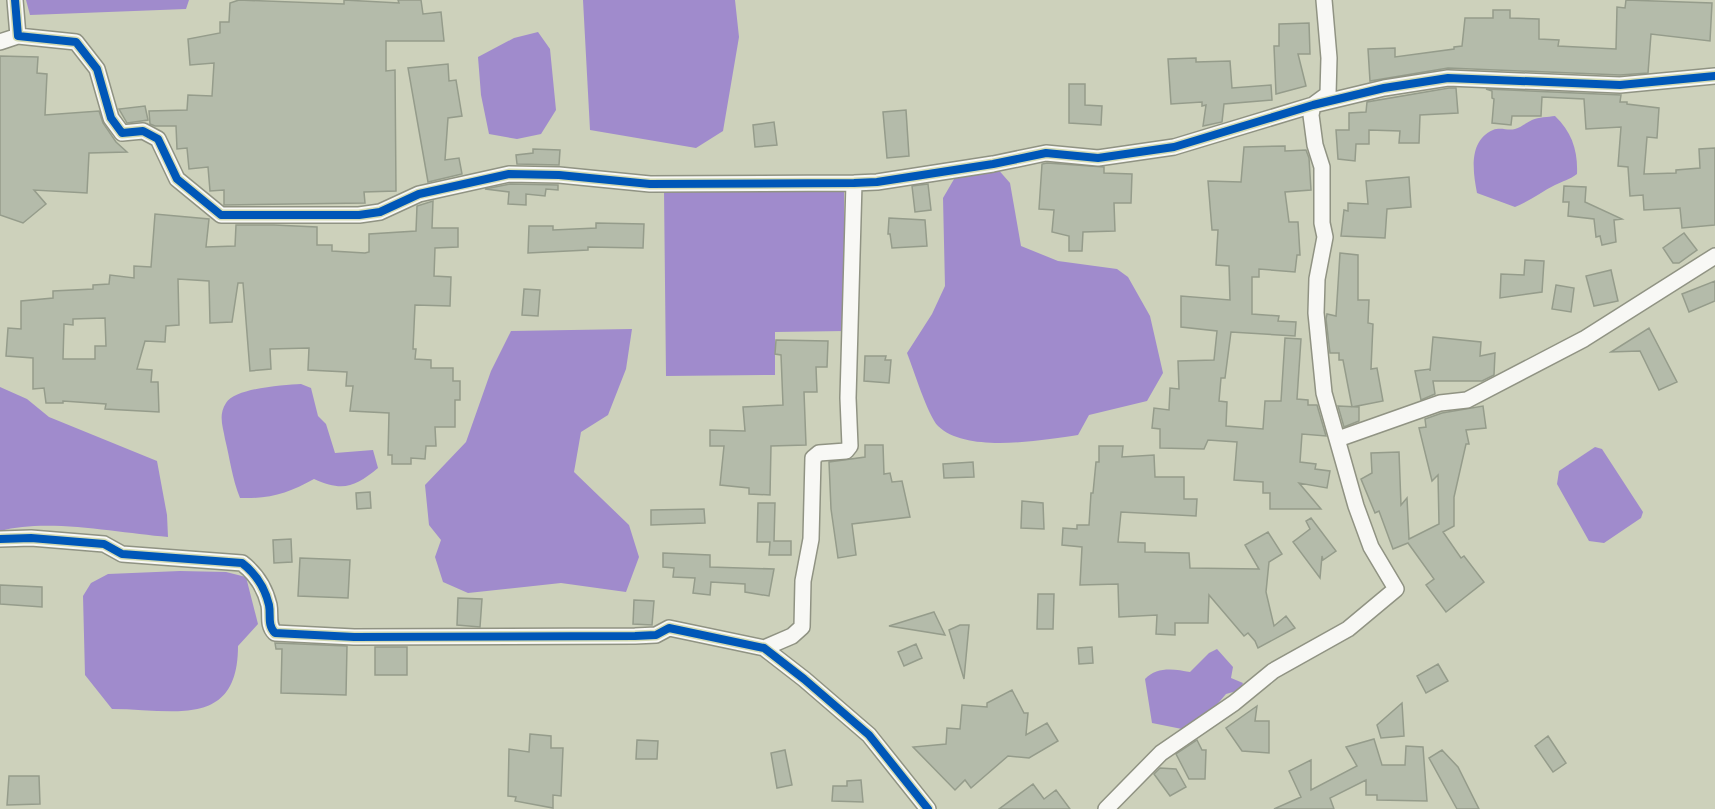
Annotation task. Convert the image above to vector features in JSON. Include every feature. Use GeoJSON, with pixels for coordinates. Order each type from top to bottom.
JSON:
{"type":"FeatureCollection","features":[{"type":"Feature","properties":{"kind":"street"},"geometry":{"type":"LineString","coordinates":[[15,0],[18,36]]}},
{"type":"Feature","properties":{"kind":"street"},"geometry":{"type":"LineString","coordinates":[[1106,809],[1161,753],[1234,703],[1273,671],[1347,629],[1396,589],[1371,546],[1342,464],[1338,440],[1324,393],[1316,313],[1317,279],[1325,237],[1322,223],[1322,167],[1315,145],[1311,115],[1313,105],[1328,94],[1324,0]]}},
{"type":"Feature","properties":{"kind":"street"},"geometry":{"type":"LineString","coordinates":[[0,42],[18,36],[76,42],[97,69],[111,118],[122,133],[143,131],[158,139],[177,179],[221,215],[296,217],[380,212],[419,194],[508,174],[559,175],[650,184],[854,183],[877,182],[993,164],[1047,153],[1098,158],[1174,147],[1313,105],[1384,88],[1448,78],[1620,85],[1715,76]]}},
{"type":"Feature","properties":{"kind":"street"},"geometry":{"type":"LineString","coordinates":[[764,648],[792,636],[802,627],[801,604],[811,539],[813,458],[819,453],[846,451],[850,446],[848,387],[854,183]]}},
{"type":"Feature","properties":{"kind":"street"},"geometry":{"type":"LineString","coordinates":[[1338,440],[1440,403],[1467,400],[1584,339],[1715,256]]}},
{"type":"Feature","properties":{"kind":"street"},"geometry":{"type":"LineString","coordinates":[[0,539],[31,538],[104,544],[122,554],[242,563],[256,574],[269,604],[271,629],[275,633],[354,637],[635,636],[656,635],[669,628],[764,648],[869,735],[928,809]]}},
{"type":"Feature","properties":{"kind":"shaded area"},"geometry":{"type":"Polygon","coordinates":[[[26,0],[189,0],[186,9],[30,15],[26,0]]]}},
{"type":"Feature","properties":{"kind":"shaded area"},"geometry":{"type":"Polygon","coordinates":[[[583,0],[735,0],[739,37],[723,131],[696,148],[590,130],[583,0]]]}},
{"type":"Feature","properties":{"kind":"shaded area"},"geometry":{"type":"Polygon","coordinates":[[[538,32],[550,49],[556,110],[541,134],[517,139],[489,134],[481,95],[478,57],[514,38],[538,32]]]}},
{"type":"Feature","properties":{"kind":"shaded area"},"geometry":{"type":"Polygon","coordinates":[[[1555,116],[1573,142],[1577,174],[1515,207],[1477,193],[1474,158],[1479,142],[1485,135],[1496,129],[1515,129],[1535,119],[1555,116]]]}},
{"type":"Feature","properties":{"kind":"shaded area"},"geometry":{"type":"Polygon","coordinates":[[[996,167],[1010,183],[1021,246],[1058,261],[1117,269],[1128,277],[1150,316],[1163,373],[1147,401],[1089,415],[1078,435],[1005,443],[967,440],[951,435],[934,421],[907,353],[932,314],[945,286],[943,198],[957,174],[996,167]]]}},
{"type":"Feature","properties":{"kind":"shaded area"},"geometry":{"type":"Polygon","coordinates":[[[844,189],[845,331],[775,332],[775,375],[666,376],[664,190],[844,189]]]}},
{"type":"Feature","properties":{"kind":"shaded area"},"geometry":{"type":"Polygon","coordinates":[[[632,329],[626,369],[608,415],[581,432],[574,472],[629,525],[639,557],[626,592],[561,583],[468,593],[443,582],[435,557],[441,540],[429,525],[425,485],[466,442],[491,371],[511,331],[632,329]]]}},
{"type":"Feature","properties":{"kind":"shaded area"},"geometry":{"type":"Polygon","coordinates":[[[301,384],[311,388],[318,416],[326,424],[335,453],[373,450],[378,468],[362,480],[348,486],[333,485],[314,479],[279,494],[240,498],[222,426],[226,403],[231,398],[249,391],[272,386],[301,384]]]}},
{"type":"Feature","properties":{"kind":"shaded area"},"geometry":{"type":"Polygon","coordinates":[[[0,387],[27,399],[49,417],[157,461],[167,515],[168,537],[61,526],[19,527],[0,531],[0,387]]]}},
{"type":"Feature","properties":{"kind":"shaded area"},"geometry":{"type":"Polygon","coordinates":[[[1595,447],[1602,449],[1643,512],[1641,518],[1604,543],[1589,541],[1557,484],[1559,471],[1595,447]]]}},
{"type":"Feature","properties":{"kind":"shaded area"},"geometry":{"type":"Polygon","coordinates":[[[226,572],[246,577],[258,624],[238,646],[235,673],[227,691],[214,703],[198,709],[157,711],[112,709],[85,675],[83,596],[91,583],[108,574],[226,572]]]}},
{"type":"Feature","properties":{"kind":"shaded area"},"geometry":{"type":"Polygon","coordinates":[[[1217,649],[1233,667],[1231,678],[1243,683],[1240,690],[1226,694],[1214,708],[1182,729],[1152,723],[1145,679],[1161,670],[1190,672],[1209,653],[1217,649]]]}},
{"type":"Feature","properties":{"kind":"building"},"geometry":{"type":"Polygon","coordinates":[[[239,0],[344,4],[344,0],[399,3],[398,0],[421,0],[423,14],[441,12],[444,41],[386,41],[386,71],[395,70],[396,191],[364,192],[365,203],[224,205],[224,190],[210,191],[208,167],[189,169],[187,148],[177,149],[176,126],[150,124],[149,111],[187,110],[188,95],[212,96],[214,63],[190,65],[188,39],[220,33],[220,22],[229,22],[230,3],[239,0]]]}},
{"type":"Feature","properties":{"kind":"building"},"geometry":{"type":"Polygon","coordinates":[[[1626,0],[1712,3],[1710,41],[1651,34],[1648,73],[1620,75],[1448,68],[1370,81],[1368,49],[1395,48],[1395,57],[1454,49],[1454,47],[1462,46],[1465,18],[1493,18],[1493,10],[1510,10],[1510,18],[1539,19],[1539,39],[1559,40],[1558,46],[1616,49],[1617,7],[1625,8],[1626,0]]]}},
{"type":"Feature","properties":{"kind":"building"},"geometry":{"type":"Polygon","coordinates":[[[1309,23],[1310,54],[1298,54],[1306,86],[1276,94],[1274,46],[1279,46],[1279,24],[1309,23]]]}},
{"type":"Feature","properties":{"kind":"building"},"geometry":{"type":"Polygon","coordinates":[[[0,56],[38,57],[37,73],[47,74],[45,115],[99,111],[103,123],[116,142],[127,152],[89,153],[87,193],[34,190],[46,204],[23,223],[0,215],[0,56]]]}},
{"type":"Feature","properties":{"kind":"building"},"geometry":{"type":"Polygon","coordinates":[[[1196,58],[1196,62],[1230,61],[1232,88],[1271,85],[1272,100],[1224,104],[1222,122],[1203,126],[1206,105],[1202,106],[1202,102],[1171,104],[1168,59],[1196,58]]]}},
{"type":"Feature","properties":{"kind":"building"},"geometry":{"type":"Polygon","coordinates":[[[448,64],[449,81],[456,80],[462,116],[448,118],[445,160],[459,158],[462,174],[428,182],[408,68],[448,64]]]}},
{"type":"Feature","properties":{"kind":"building"},"geometry":{"type":"Polygon","coordinates":[[[1069,84],[1085,84],[1085,105],[1102,106],[1101,125],[1069,123],[1069,84]]]}},
{"type":"Feature","properties":{"kind":"building"},"geometry":{"type":"Polygon","coordinates":[[[1456,88],[1458,113],[1420,115],[1419,143],[1399,143],[1400,131],[1369,130],[1369,144],[1356,144],[1355,161],[1338,159],[1336,130],[1349,130],[1349,113],[1366,112],[1367,102],[1456,88]]]}},
{"type":"Feature","properties":{"kind":"building"},"geometry":{"type":"Polygon","coordinates":[[[1486,89],[1621,95],[1620,102],[1659,108],[1657,138],[1647,137],[1644,174],[1676,173],[1676,170],[1700,168],[1699,149],[1715,148],[1715,225],[1682,228],[1680,208],[1644,210],[1643,195],[1630,196],[1628,167],[1618,166],[1621,127],[1586,129],[1584,99],[1542,97],[1541,116],[1512,116],[1511,125],[1492,123],[1494,99],[1492,91],[1486,89]]]}},
{"type":"Feature","properties":{"kind":"building"},"geometry":{"type":"Polygon","coordinates":[[[145,106],[148,120],[127,123],[119,109],[145,106]]]}},
{"type":"Feature","properties":{"kind":"building"},"geometry":{"type":"Polygon","coordinates":[[[906,110],[909,156],[887,158],[883,112],[906,110]]]}},
{"type":"Feature","properties":{"kind":"building"},"geometry":{"type":"Polygon","coordinates":[[[774,122],[777,145],[755,147],[753,125],[774,122]]]}},
{"type":"Feature","properties":{"kind":"building"},"geometry":{"type":"Polygon","coordinates":[[[1285,146],[1285,151],[1306,150],[1309,158],[1311,190],[1285,192],[1289,222],[1298,222],[1300,255],[1297,255],[1295,272],[1259,269],[1259,277],[1252,277],[1252,314],[1279,316],[1278,321],[1296,322],[1295,336],[1231,332],[1225,378],[1221,378],[1219,401],[1227,402],[1226,426],[1263,429],[1265,401],[1281,401],[1285,338],[1301,339],[1297,399],[1308,400],[1308,405],[1317,405],[1326,436],[1302,434],[1300,462],[1316,464],[1315,469],[1330,471],[1327,488],[1299,483],[1321,509],[1270,509],[1270,493],[1263,493],[1263,482],[1234,480],[1237,442],[1208,440],[1204,449],[1160,448],[1160,429],[1152,428],[1154,408],[1169,410],[1170,388],[1179,389],[1178,361],[1214,360],[1217,331],[1181,327],[1181,296],[1230,300],[1229,266],[1216,265],[1218,230],[1212,230],[1208,181],[1241,182],[1244,147],[1285,146]]]}},
{"type":"Feature","properties":{"kind":"building"},"geometry":{"type":"Polygon","coordinates":[[[533,149],[560,150],[559,165],[517,164],[516,155],[533,153],[533,149]]]}},
{"type":"Feature","properties":{"kind":"building"},"geometry":{"type":"Polygon","coordinates":[[[1042,164],[1104,167],[1104,173],[1132,174],[1131,203],[1114,203],[1115,231],[1083,232],[1082,251],[1069,251],[1069,236],[1052,232],[1054,210],[1039,209],[1042,164]]]}},
{"type":"Feature","properties":{"kind":"building"},"geometry":{"type":"Polygon","coordinates":[[[1409,177],[1411,207],[1387,209],[1385,238],[1341,236],[1344,210],[1348,211],[1348,203],[1368,204],[1366,181],[1409,177]]]}},
{"type":"Feature","properties":{"kind":"building"},"geometry":{"type":"Polygon","coordinates":[[[510,184],[558,185],[558,190],[546,189],[545,196],[526,194],[526,205],[508,204],[509,192],[485,189],[510,184]]]}},
{"type":"Feature","properties":{"kind":"building"},"geometry":{"type":"Polygon","coordinates":[[[928,184],[931,210],[915,212],[912,186],[928,184]]]}},
{"type":"Feature","properties":{"kind":"building"},"geometry":{"type":"Polygon","coordinates":[[[1564,186],[1586,187],[1585,202],[1622,219],[1614,220],[1616,242],[1602,245],[1600,236],[1596,237],[1594,219],[1568,216],[1569,202],[1563,202],[1564,186]]]}},
{"type":"Feature","properties":{"kind":"building"},"geometry":{"type":"Polygon","coordinates":[[[433,201],[432,228],[458,228],[458,247],[435,248],[434,276],[451,277],[450,306],[415,305],[413,349],[416,349],[415,359],[431,360],[431,368],[453,368],[453,381],[460,381],[460,400],[455,400],[455,427],[435,427],[436,446],[426,446],[425,459],[411,458],[411,464],[392,464],[392,455],[388,455],[389,413],[350,411],[353,386],[346,386],[347,372],[308,370],[309,348],[270,349],[271,369],[250,371],[243,283],[238,283],[232,322],[210,323],[209,281],[178,279],[179,325],[166,326],[165,342],[145,341],[137,369],[152,370],[151,382],[158,382],[159,412],[105,409],[106,404],[63,401],[63,403],[46,403],[44,388],[33,389],[33,358],[6,356],[8,328],[21,329],[21,301],[53,298],[53,291],[93,289],[93,285],[109,284],[110,275],[134,278],[134,266],[151,267],[155,214],[209,219],[206,247],[235,246],[236,225],[274,225],[317,227],[317,245],[332,245],[332,251],[365,253],[369,252],[369,234],[416,231],[417,206],[433,201]],[[105,318],[73,319],[73,325],[64,324],[63,359],[95,359],[95,346],[106,346],[105,318]]]}},
{"type":"Feature","properties":{"kind":"building"},"geometry":{"type":"Polygon","coordinates":[[[889,218],[925,220],[927,246],[892,248],[890,234],[888,234],[889,218]]]}},
{"type":"Feature","properties":{"kind":"building"},"geometry":{"type":"Polygon","coordinates":[[[596,223],[644,224],[643,248],[588,247],[588,250],[528,253],[529,226],[553,226],[553,230],[596,228],[596,223]]]}},
{"type":"Feature","properties":{"kind":"building"},"geometry":{"type":"Polygon","coordinates":[[[1684,233],[1697,250],[1679,263],[1673,263],[1663,248],[1684,233]]]}},
{"type":"Feature","properties":{"kind":"building"},"geometry":{"type":"Polygon","coordinates":[[[1340,253],[1358,255],[1358,300],[1369,300],[1368,323],[1373,324],[1371,369],[1377,368],[1383,401],[1352,407],[1343,360],[1339,360],[1339,353],[1330,353],[1326,319],[1327,314],[1336,316],[1340,253]]]}},
{"type":"Feature","properties":{"kind":"building"},"geometry":{"type":"Polygon","coordinates":[[[1525,260],[1544,261],[1542,292],[1500,298],[1501,274],[1524,275],[1525,260]]]}},
{"type":"Feature","properties":{"kind":"building"},"geometry":{"type":"Polygon","coordinates":[[[1611,270],[1618,301],[1594,306],[1586,276],[1611,270]]]}},
{"type":"Feature","properties":{"kind":"building"},"geometry":{"type":"Polygon","coordinates":[[[1715,281],[1715,301],[1689,312],[1682,294],[1715,281]]]}},
{"type":"Feature","properties":{"kind":"building"},"geometry":{"type":"Polygon","coordinates":[[[1556,285],[1574,288],[1571,312],[1552,309],[1556,285]]]}},
{"type":"Feature","properties":{"kind":"building"},"geometry":{"type":"Polygon","coordinates":[[[524,289],[540,290],[538,316],[522,315],[524,289]]]}},
{"type":"Feature","properties":{"kind":"building"},"geometry":{"type":"Polygon","coordinates":[[[1649,328],[1677,382],[1659,390],[1640,351],[1611,352],[1649,328]]]}},
{"type":"Feature","properties":{"kind":"building"},"geometry":{"type":"Polygon","coordinates":[[[1433,337],[1481,342],[1480,356],[1495,353],[1494,375],[1482,381],[1433,381],[1435,394],[1421,400],[1415,371],[1430,369],[1430,371],[1433,337]]]}},
{"type":"Feature","properties":{"kind":"building"},"geometry":{"type":"Polygon","coordinates":[[[776,340],[828,341],[827,367],[816,367],[817,392],[804,392],[806,445],[771,446],[770,495],[749,494],[749,488],[720,485],[724,446],[710,446],[710,430],[745,431],[743,407],[783,405],[781,355],[775,354],[776,340]]]}},
{"type":"Feature","properties":{"kind":"building"},"geometry":{"type":"Polygon","coordinates":[[[865,356],[886,356],[885,360],[891,360],[889,383],[864,381],[865,356]]]}},
{"type":"Feature","properties":{"kind":"building"},"geometry":{"type":"Polygon","coordinates":[[[1338,406],[1359,407],[1359,421],[1344,427],[1338,406]]]}},
{"type":"Feature","properties":{"kind":"building"},"geometry":{"type":"Polygon","coordinates":[[[1483,406],[1486,428],[1466,430],[1469,444],[1466,444],[1454,497],[1454,526],[1443,532],[1461,558],[1464,556],[1484,582],[1446,612],[1426,585],[1434,579],[1408,543],[1393,549],[1379,511],[1375,513],[1361,479],[1372,473],[1371,453],[1399,452],[1401,505],[1407,498],[1409,539],[1439,524],[1438,475],[1432,481],[1419,428],[1426,427],[1425,419],[1442,413],[1483,406]]]}},
{"type":"Feature","properties":{"kind":"building"},"geometry":{"type":"Polygon","coordinates":[[[865,445],[883,445],[884,474],[890,473],[892,482],[902,481],[910,517],[852,524],[856,555],[838,558],[831,509],[829,462],[865,457],[865,445]]]}},
{"type":"Feature","properties":{"kind":"building"},"geometry":{"type":"Polygon","coordinates":[[[1099,446],[1123,446],[1122,457],[1154,455],[1155,477],[1184,477],[1184,499],[1197,499],[1196,516],[1121,512],[1118,542],[1145,543],[1145,552],[1189,553],[1190,568],[1259,569],[1245,545],[1268,532],[1282,554],[1269,562],[1266,592],[1274,626],[1286,616],[1295,628],[1258,648],[1248,633],[1244,636],[1209,595],[1208,623],[1175,623],[1175,635],[1156,634],[1157,615],[1119,617],[1118,584],[1080,585],[1082,547],[1062,545],[1063,528],[1077,529],[1077,525],[1089,525],[1091,493],[1093,493],[1096,462],[1099,462],[1099,446]]]}},
{"type":"Feature","properties":{"kind":"building"},"geometry":{"type":"Polygon","coordinates":[[[973,462],[974,477],[944,478],[943,464],[973,462]]]}},
{"type":"Feature","properties":{"kind":"building"},"geometry":{"type":"Polygon","coordinates":[[[370,492],[371,508],[357,509],[356,493],[370,492]]]}},
{"type":"Feature","properties":{"kind":"building"},"geometry":{"type":"Polygon","coordinates":[[[1022,501],[1043,503],[1044,529],[1021,528],[1022,501]]]}},
{"type":"Feature","properties":{"kind":"building"},"geometry":{"type":"Polygon","coordinates":[[[758,503],[775,503],[774,541],[791,541],[791,555],[769,555],[770,542],[757,542],[758,503]]]}},
{"type":"Feature","properties":{"kind":"building"},"geometry":{"type":"Polygon","coordinates":[[[704,509],[705,523],[651,525],[651,510],[704,509]]]}},
{"type":"Feature","properties":{"kind":"building"},"geometry":{"type":"Polygon","coordinates":[[[1311,518],[1336,551],[1323,560],[1322,556],[1320,578],[1293,542],[1310,529],[1306,521],[1311,518]]]}},
{"type":"Feature","properties":{"kind":"building"},"geometry":{"type":"Polygon","coordinates":[[[291,539],[292,562],[274,563],[273,540],[291,539]]]}},
{"type":"Feature","properties":{"kind":"building"},"geometry":{"type":"Polygon","coordinates":[[[663,553],[710,555],[710,567],[774,569],[769,596],[745,592],[745,584],[711,582],[710,595],[693,593],[695,578],[673,577],[674,568],[663,567],[663,553]]]}},
{"type":"Feature","properties":{"kind":"building"},"geometry":{"type":"Polygon","coordinates":[[[300,558],[350,560],[348,598],[298,596],[300,558]]]}},
{"type":"Feature","properties":{"kind":"building"},"geometry":{"type":"Polygon","coordinates":[[[0,585],[42,587],[42,607],[0,604],[0,585]]]}},
{"type":"Feature","properties":{"kind":"building"},"geometry":{"type":"Polygon","coordinates":[[[1038,594],[1054,594],[1053,629],[1037,629],[1038,594]]]}},
{"type":"Feature","properties":{"kind":"building"},"geometry":{"type":"Polygon","coordinates":[[[458,598],[482,599],[480,627],[457,625],[458,598]]]}},
{"type":"Feature","properties":{"kind":"building"},"geometry":{"type":"Polygon","coordinates":[[[634,600],[654,601],[652,625],[633,624],[634,600]]]}},
{"type":"Feature","properties":{"kind":"building"},"geometry":{"type":"Polygon","coordinates":[[[934,612],[945,635],[889,626],[934,612]]]}},
{"type":"Feature","properties":{"kind":"building"},"geometry":{"type":"Polygon","coordinates":[[[960,625],[969,625],[964,679],[949,630],[960,625]]]}},
{"type":"Feature","properties":{"kind":"building"},"geometry":{"type":"Polygon","coordinates":[[[275,643],[347,646],[346,695],[281,693],[282,649],[276,649],[275,643]]]}},
{"type":"Feature","properties":{"kind":"building"},"geometry":{"type":"Polygon","coordinates":[[[916,644],[922,658],[904,666],[898,652],[916,644]]]}},
{"type":"Feature","properties":{"kind":"building"},"geometry":{"type":"Polygon","coordinates":[[[375,647],[407,647],[407,675],[375,675],[375,647]]]}},
{"type":"Feature","properties":{"kind":"building"},"geometry":{"type":"Polygon","coordinates":[[[1092,647],[1093,663],[1079,664],[1078,648],[1092,647]]]}},
{"type":"Feature","properties":{"kind":"building"},"geometry":{"type":"Polygon","coordinates":[[[1438,664],[1448,681],[1426,693],[1417,676],[1438,664]]]}},
{"type":"Feature","properties":{"kind":"building"},"geometry":{"type":"Polygon","coordinates":[[[1012,690],[1024,713],[1028,713],[1026,735],[1047,723],[1058,741],[1029,758],[1008,756],[971,788],[965,780],[955,790],[913,747],[946,744],[947,728],[960,729],[962,705],[987,707],[987,703],[1012,690]]]}},
{"type":"Feature","properties":{"kind":"building"},"geometry":{"type":"Polygon","coordinates":[[[1402,703],[1404,736],[1381,738],[1377,725],[1402,703]]]}},
{"type":"Feature","properties":{"kind":"building"},"geometry":{"type":"Polygon","coordinates":[[[1257,706],[1255,721],[1269,721],[1269,753],[1242,751],[1226,728],[1257,706]]]}},
{"type":"Feature","properties":{"kind":"building"},"geometry":{"type":"Polygon","coordinates":[[[530,734],[551,736],[551,748],[563,748],[561,796],[553,795],[553,808],[515,801],[516,797],[508,796],[509,749],[529,752],[530,734]]]}},
{"type":"Feature","properties":{"kind":"building"},"geometry":{"type":"Polygon","coordinates":[[[1548,736],[1566,763],[1553,772],[1535,746],[1548,736]]]}},
{"type":"Feature","properties":{"kind":"building"},"geometry":{"type":"Polygon","coordinates":[[[1374,739],[1382,765],[1405,765],[1406,746],[1423,747],[1427,801],[1377,800],[1377,795],[1366,795],[1366,780],[1330,798],[1334,809],[1274,809],[1301,797],[1289,771],[1311,760],[1311,790],[1357,766],[1346,747],[1374,739]]]}},
{"type":"Feature","properties":{"kind":"building"},"geometry":{"type":"Polygon","coordinates":[[[637,740],[658,741],[657,759],[636,759],[637,740]]]}},
{"type":"Feature","properties":{"kind":"building"},"geometry":{"type":"Polygon","coordinates":[[[1197,740],[1202,750],[1206,750],[1205,779],[1189,779],[1176,754],[1197,740]]]}},
{"type":"Feature","properties":{"kind":"building"},"geometry":{"type":"Polygon","coordinates":[[[785,750],[792,785],[777,788],[771,753],[785,750]]]}},
{"type":"Feature","properties":{"kind":"building"},"geometry":{"type":"Polygon","coordinates":[[[1442,750],[1458,767],[1479,809],[1457,809],[1429,758],[1442,750]]]}},
{"type":"Feature","properties":{"kind":"building"},"geometry":{"type":"Polygon","coordinates":[[[1160,768],[1176,769],[1186,787],[1170,796],[1154,774],[1160,768]]]}},
{"type":"Feature","properties":{"kind":"building"},"geometry":{"type":"Polygon","coordinates":[[[9,776],[39,776],[40,804],[7,805],[9,776]]]}},
{"type":"Feature","properties":{"kind":"building"},"geometry":{"type":"Polygon","coordinates":[[[861,780],[863,802],[832,801],[833,786],[847,786],[847,781],[861,780]]]}},
{"type":"Feature","properties":{"kind":"building"},"geometry":{"type":"Polygon","coordinates":[[[1033,784],[1044,799],[1056,790],[1070,809],[999,809],[1033,784]]]}},
{"type":"Feature","properties":{"kind":"cycle path"},"geometry":{"type":"LineString","coordinates":[[15,0],[18,36],[76,42],[97,69],[111,118],[122,133],[143,131],[158,139],[177,179],[221,215],[359,215],[380,212],[419,194],[509,174],[559,175],[650,184],[877,182],[993,164],[1046,153],[1098,158],[1174,147],[1313,105],[1384,88],[1448,78],[1620,85],[1715,76]]}},
{"type":"Feature","properties":{"kind":"cycle path"},"geometry":{"type":"LineString","coordinates":[[0,539],[31,538],[104,544],[122,554],[242,563],[255,576],[265,593],[269,605],[270,623],[275,633],[354,637],[635,636],[656,635],[669,628],[764,648],[869,735],[928,809]]}}]}
